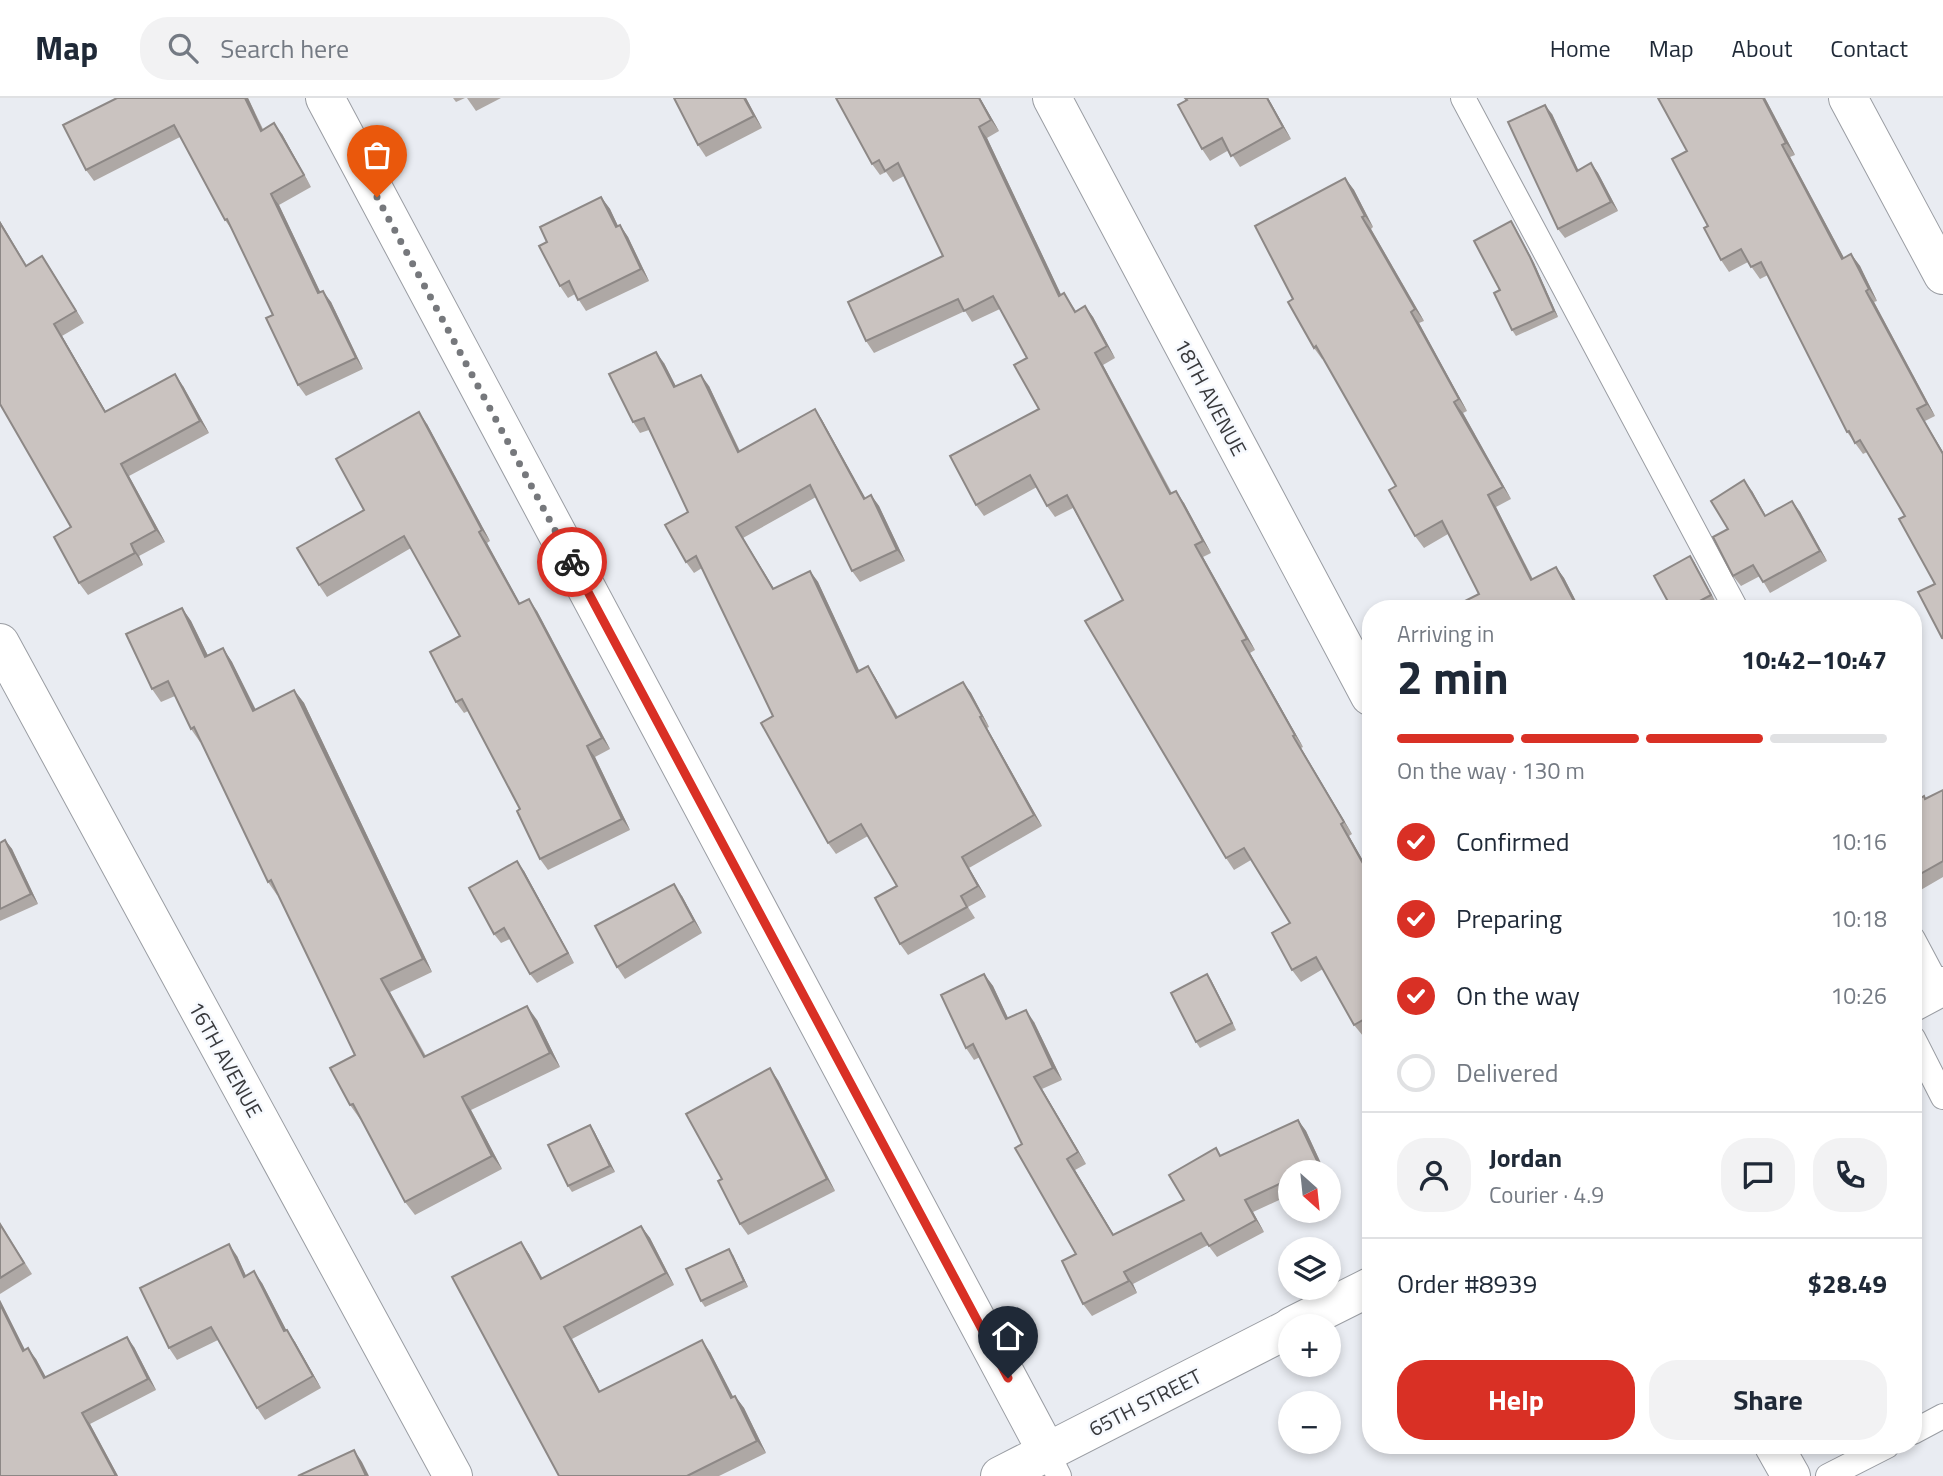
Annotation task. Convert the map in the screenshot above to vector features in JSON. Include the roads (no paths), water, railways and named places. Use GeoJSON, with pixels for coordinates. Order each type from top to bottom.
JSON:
{"type":"FeatureCollection","features":[{"type":"Feature","properties":{"kind":"street"},"geometry":{"type":"LineString","coordinates":[[325,98],[1053,1464]]}},
{"type":"Feature","properties":{"kind":"street","name":"18TH AVENUE"},"geometry":{"type":"LineString","coordinates":[[1052,98],[1362,681]]}},
{"type":"Feature","properties":{"kind":"street"},"geometry":{"type":"LineString","coordinates":[[1848,98],[1943,275]]}},
{"type":"Feature","properties":{"kind":"street","name":"16TH AVENUE"},"geometry":{"type":"LineString","coordinates":[[0,643],[453,1476]]}},
{"type":"Feature","properties":{"kind":"street","name":"65TH STREET"},"geometry":{"type":"LineString","coordinates":[[1317,1314],[1362,1291]]}},
{"type":"Feature","properties":{"kind":"street","name":"65TH STREET"},"geometry":{"type":"LineString","coordinates":[[1000,1476],[1053,1464],[1278,1334]]}},
{"type":"Feature","properties":{"kind":"street"},"geometry":{"type":"LineString","coordinates":[[1779,1454],[1791,1476]]}},
{"type":"Feature","properties":{"kind":"lane"},"geometry":{"type":"LineString","coordinates":[[1463,98],[1731,600]]}},
{"type":"Feature","properties":{"kind":"lane"},"geometry":{"type":"LineString","coordinates":[[1922,964],[1932,992]]}},
{"type":"Feature","properties":{"kind":"lane"},"geometry":{"type":"LineString","coordinates":[[1922,1056],[1943,1097]]}},
{"type":"Feature","properties":{"kind":"lane"},"geometry":{"type":"LineString","coordinates":[[1922,1427],[1943,1416]]}},
{"type":"Feature","properties":{"kind":"lane"},"geometry":{"type":"LineString","coordinates":[[1828,1476],[1871,1454]]}}]}
